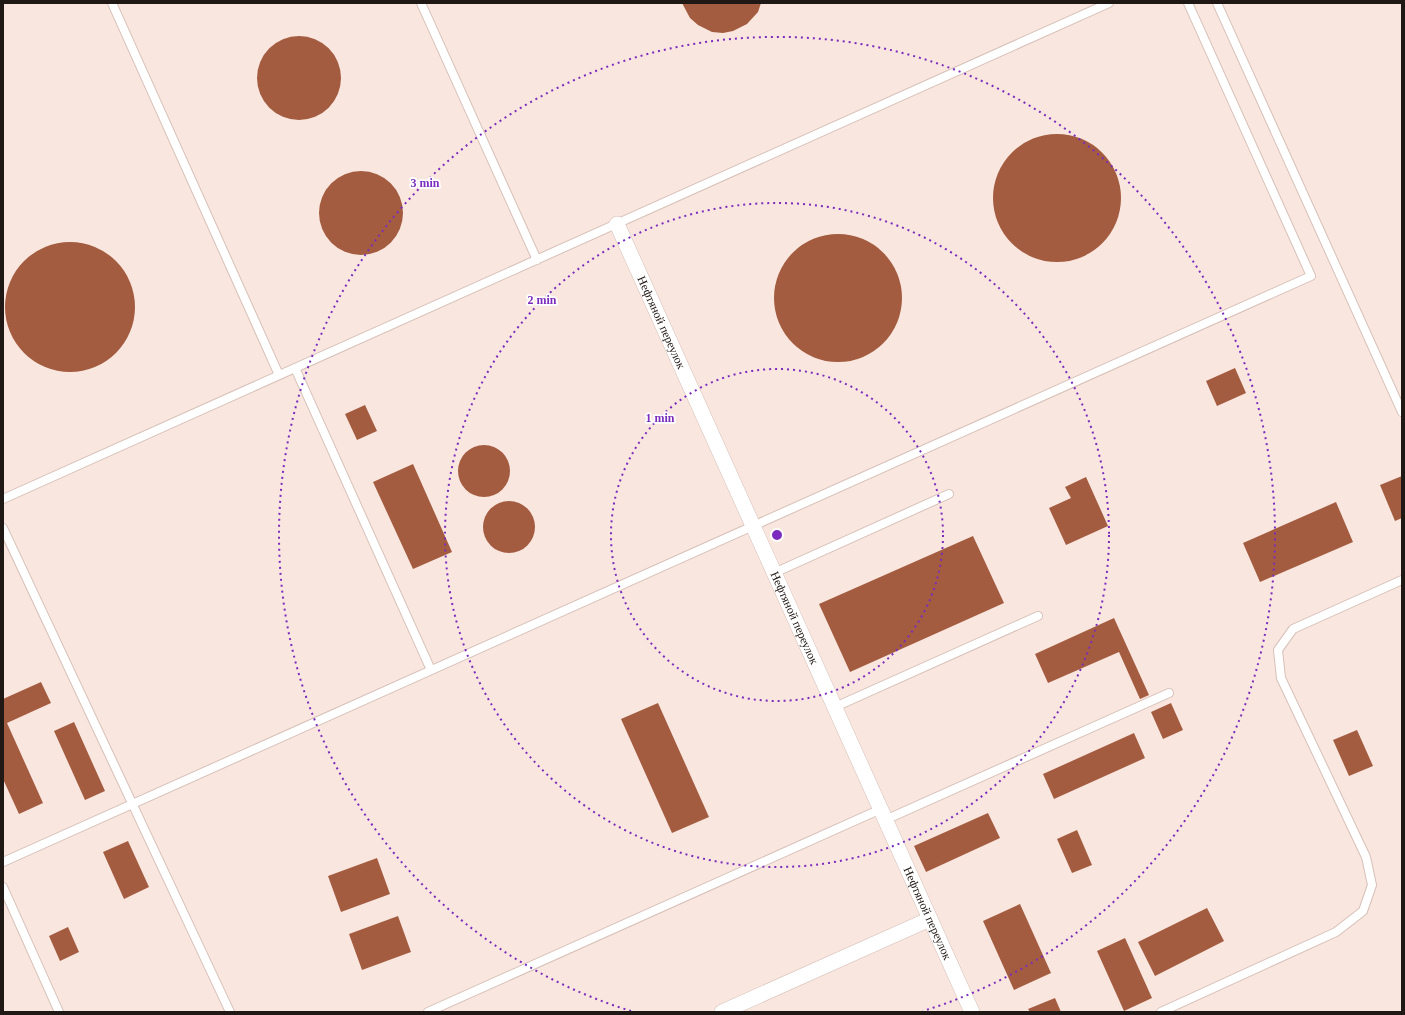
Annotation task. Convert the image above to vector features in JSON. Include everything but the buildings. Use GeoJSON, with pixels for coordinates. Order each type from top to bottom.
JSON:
{"type":"FeatureCollection","features":[{"type":"Feature","properties":{"kind":"street","name":"Нефтяной переулок"},"geometry":{"type":"LineString","coordinates":[[617,224],[972,1012]]}},
{"type":"Feature","properties":{"kind":"street"},"geometry":{"type":"LineString","coordinates":[[722,1012],[930,919]]}},
{"type":"Feature","properties":{"kind":"lane"},"geometry":{"type":"LineString","coordinates":[[112,3],[279,375]]}},
{"type":"Feature","properties":{"kind":"lane"},"geometry":{"type":"LineString","coordinates":[[421,3],[537,260]]}},
{"type":"Feature","properties":{"kind":"lane"},"geometry":{"type":"LineString","coordinates":[[3,499],[1109,3]]}},
{"type":"Feature","properties":{"kind":"lane"},"geometry":{"type":"LineString","coordinates":[[3,862],[1311,276],[1188,3]]}},
{"type":"Feature","properties":{"kind":"lane"},"geometry":{"type":"LineString","coordinates":[[1217,3],[1402,412]]}},
{"type":"Feature","properties":{"kind":"lane"},"geometry":{"type":"LineString","coordinates":[[294,368],[430,670]]}},
{"type":"Feature","properties":{"kind":"lane"},"geometry":{"type":"LineString","coordinates":[[774,573],[949,494]]}},
{"type":"Feature","properties":{"kind":"lane"},"geometry":{"type":"LineString","coordinates":[[3,528],[230,1012]]}},
{"type":"Feature","properties":{"kind":"lane"},"geometry":{"type":"LineString","coordinates":[[1161,1012],[1336,932],[1363,911],[1372,885],[1366,856],[1281,678],[1278,650],[1293,629],[1402,580]]}},
{"type":"Feature","properties":{"kind":"lane"},"geometry":{"type":"LineString","coordinates":[[835,707],[1038,616]]}},
{"type":"Feature","properties":{"kind":"lane"},"geometry":{"type":"LineString","coordinates":[[428,1012],[1169,693]]}},
{"type":"Feature","properties":{"kind":"lane"},"geometry":{"type":"LineString","coordinates":[[3,887],[59,1012]]}},
{"type":"Feature","properties":{"kind":"shaded area"},"geometry":{"type":"Polygon","coordinates":[[[3,3],[1402,3],[1402,1012],[3,1012],[3,3]]]}}]}
